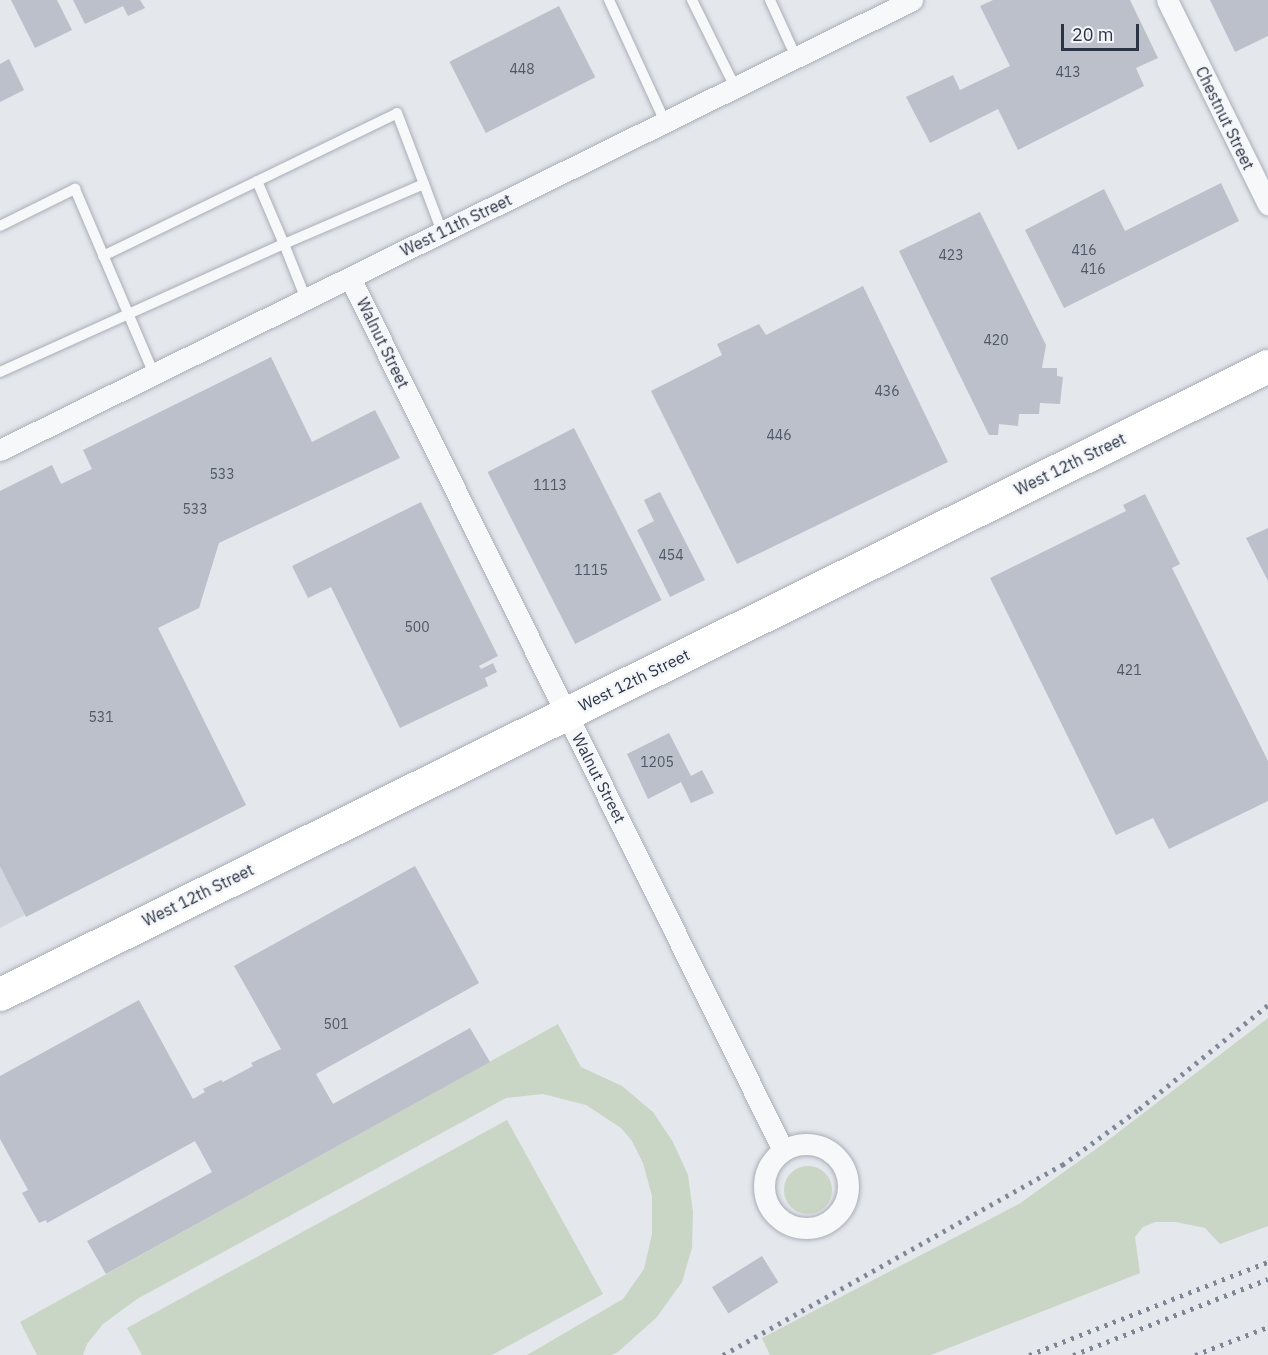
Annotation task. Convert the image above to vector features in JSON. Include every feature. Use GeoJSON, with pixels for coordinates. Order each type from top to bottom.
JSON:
{"type":"FeatureCollection","features":[{"type":"Feature","properties":{"kind":"main road","name":"West 12th Street"},"geometry":{"type":"LineString","coordinates":[[0,994],[1268,366]]}},
{"type":"Feature","properties":{"kind":"street","name":"West 11th Street"},"geometry":{"type":"LineString","coordinates":[[0,450],[912,0]]}},
{"type":"Feature","properties":{"kind":"street","name":"Chestnut Street"},"geometry":{"type":"LineString","coordinates":[[1167,0],[1268,204]]}},
{"type":"Feature","properties":{"kind":"street","name":"Walnut Street"},"geometry":{"type":"LineString","coordinates":[[350,278],[783,1150]]}},
{"type":"Feature","properties":{"kind":"street"},"geometry":{"type":"LineString","coordinates":[[812,1144],[825,1148],[836,1156],[844,1167],[848,1194],[844,1207],[835,1218],[823,1225],[803,1228],[783,1222],[772,1212],[766,1200],[765,1179],[772,1160],[783,1150],[792,1146],[812,1144]]}},
{"type":"Feature","properties":{"kind":"lane"},"geometry":{"type":"LineString","coordinates":[[609,0],[665,122]]}},
{"type":"Feature","properties":{"kind":"lane"},"geometry":{"type":"LineString","coordinates":[[692,0],[735,87]]}},
{"type":"Feature","properties":{"kind":"lane"},"geometry":{"type":"LineString","coordinates":[[770,0],[796,57]]}},
{"type":"Feature","properties":{"kind":"lane"},"geometry":{"type":"LineString","coordinates":[[103,256],[397,113],[442,232]]}},
{"type":"Feature","properties":{"kind":"lane"},"geometry":{"type":"LineString","coordinates":[[257,181],[306,299]]}},
{"type":"Feature","properties":{"kind":"lane"},"geometry":{"type":"LineString","coordinates":[[0,372],[284,244],[424,184]]}},
{"type":"Feature","properties":{"kind":"lane"},"geometry":{"type":"LineString","coordinates":[[0,226],[75,189],[154,374]]}},
{"type":"Feature","properties":{"kind":"shaded area"},"geometry":{"type":"Polygon","coordinates":[[[0,864],[25,915],[0,928],[0,864]]]}},
{"type":"Feature","properties":{"kind":"green space"},"geometry":{"type":"Polygon","coordinates":[[[1268,1018],[1268,1226],[1220,1244],[1205,1228],[1176,1222],[1155,1222],[1143,1227],[1135,1237],[1140,1273],[931,1355],[770,1355],[762,1338],[1019,1204],[1103,1144],[1268,1018]]]}},
{"type":"Feature","properties":{"kind":"green space"},"geometry":{"type":"Polygon","coordinates":[[[558,1024],[581,1067],[622,1086],[653,1112],[673,1142],[688,1175],[693,1212],[692,1248],[682,1282],[657,1317],[618,1352],[612,1355],[527,1355],[623,1299],[644,1269],[652,1234],[652,1196],[643,1163],[632,1141],[621,1128],[586,1105],[543,1094],[506,1098],[137,1299],[103,1324],[87,1344],[83,1355],[37,1355],[20,1322],[558,1024]]]}},
{"type":"Feature","properties":{"kind":"green space"},"geometry":{"type":"Polygon","coordinates":[[[507,1120],[603,1294],[492,1355],[142,1355],[127,1328],[507,1120]]]}},
{"type":"Feature","properties":{"kind":"green space"},"geometry":{"type":"Polygon","coordinates":[[[808,1166],[825,1173],[832,1190],[825,1207],[808,1214],[791,1207],[784,1190],[791,1173],[808,1166]]]}},
{"type":"Feature","properties":{"kind":"building"},"geometry":{"type":"Polygon","coordinates":[[[11,0],[57,0],[72,30],[35,48],[11,0]]]}},
{"type":"Feature","properties":{"kind":"building"},"geometry":{"type":"Polygon","coordinates":[[[73,0],[140,0],[145,8],[128,16],[123,6],[85,24],[73,0]]]}},
{"type":"Feature","properties":{"kind":"building"},"geometry":{"type":"Polygon","coordinates":[[[993,0],[1130,0],[1158,58],[1136,68],[1144,86],[1018,150],[998,109],[930,143],[906,97],[953,75],[960,90],[1010,66],[980,6],[993,0]]]}},
{"type":"Feature","properties":{"kind":"building"},"geometry":{"type":"Polygon","coordinates":[[[1210,0],[1268,0],[1268,36],[1235,52],[1210,0]]]}},
{"type":"Feature","properties":{"kind":"building"},"geometry":{"type":"Polygon","coordinates":[[[559,6],[595,77],[486,133],[449,62],[559,6]]]}},
{"type":"Feature","properties":{"kind":"building"},"geometry":{"type":"Polygon","coordinates":[[[9,59],[24,90],[0,102],[0,64],[9,59]]]}},
{"type":"Feature","properties":{"kind":"building"},"geometry":{"type":"Polygon","coordinates":[[[1221,183],[1239,221],[1064,308],[1025,230],[1104,189],[1125,231],[1221,183]]]}},
{"type":"Feature","properties":{"kind":"building"},"geometry":{"type":"Polygon","coordinates":[[[980,212],[1046,345],[1042,368],[1057,368],[1057,376],[1063,377],[1060,404],[1040,403],[1039,414],[1019,414],[1018,426],[999,424],[998,435],[989,435],[899,251],[980,212]]]}},
{"type":"Feature","properties":{"kind":"building"},"geometry":{"type":"Polygon","coordinates":[[[863,286],[948,462],[737,564],[651,391],[722,355],[717,344],[759,324],[766,335],[863,286]]]}},
{"type":"Feature","properties":{"kind":"building"},"geometry":{"type":"Polygon","coordinates":[[[271,357],[312,442],[375,410],[400,458],[219,543],[199,608],[158,628],[246,805],[26,917],[0,866],[0,491],[52,465],[61,484],[92,469],[83,450],[271,357]]]}},
{"type":"Feature","properties":{"kind":"building"},"geometry":{"type":"Polygon","coordinates":[[[574,428],[662,600],[575,644],[488,472],[574,428]]]}},
{"type":"Feature","properties":{"kind":"building"},"geometry":{"type":"Polygon","coordinates":[[[660,492],[705,580],[670,597],[637,530],[654,521],[644,500],[660,492]]]}},
{"type":"Feature","properties":{"kind":"building"},"geometry":{"type":"Polygon","coordinates":[[[1145,494],[1180,564],[1172,568],[1268,761],[1268,801],[1169,849],[1153,818],[1116,835],[990,578],[1126,511],[1123,505],[1145,494]]]}},
{"type":"Feature","properties":{"kind":"building"},"geometry":{"type":"Polygon","coordinates":[[[421,502],[498,656],[479,666],[481,669],[493,663],[497,672],[485,678],[488,686],[400,728],[331,587],[308,598],[292,566],[421,502]]]}},
{"type":"Feature","properties":{"kind":"building"},"geometry":{"type":"Polygon","coordinates":[[[1268,528],[1268,581],[1246,538],[1268,528]]]}},
{"type":"Feature","properties":{"kind":"building"},"geometry":{"type":"Polygon","coordinates":[[[669,733],[691,776],[702,770],[714,793],[691,803],[681,782],[648,799],[627,754],[669,733]]]}},
{"type":"Feature","properties":{"kind":"building"},"geometry":{"type":"Polygon","coordinates":[[[415,866],[479,983],[316,1074],[333,1104],[470,1028],[490,1062],[106,1274],[87,1241],[212,1172],[195,1141],[47,1223],[46,1220],[39,1223],[22,1193],[28,1190],[0,1139],[0,1076],[139,1000],[193,1099],[205,1092],[203,1089],[221,1080],[223,1082],[253,1066],[251,1063],[281,1049],[234,966],[415,866]]]}},
{"type":"Feature","properties":{"kind":"building"},"geometry":{"type":"Polygon","coordinates":[[[762,1256],[778,1282],[728,1314],[712,1287],[762,1256]]]}},
{"type":"Feature","properties":{"kind":"railway"},"geometry":{"type":"LineString","coordinates":[[723,1355],[1062,1165],[1139,1109],[1268,1005]]}},
{"type":"Feature","properties":{"kind":"railway"},"geometry":{"type":"LineString","coordinates":[[1029,1355],[1268,1262]]}},
{"type":"Feature","properties":{"kind":"railway"},"geometry":{"type":"LineString","coordinates":[[1073,1355],[1268,1279]]}},
{"type":"Feature","properties":{"kind":"railway"},"geometry":{"type":"LineString","coordinates":[[1195,1355],[1268,1327]]}}]}
